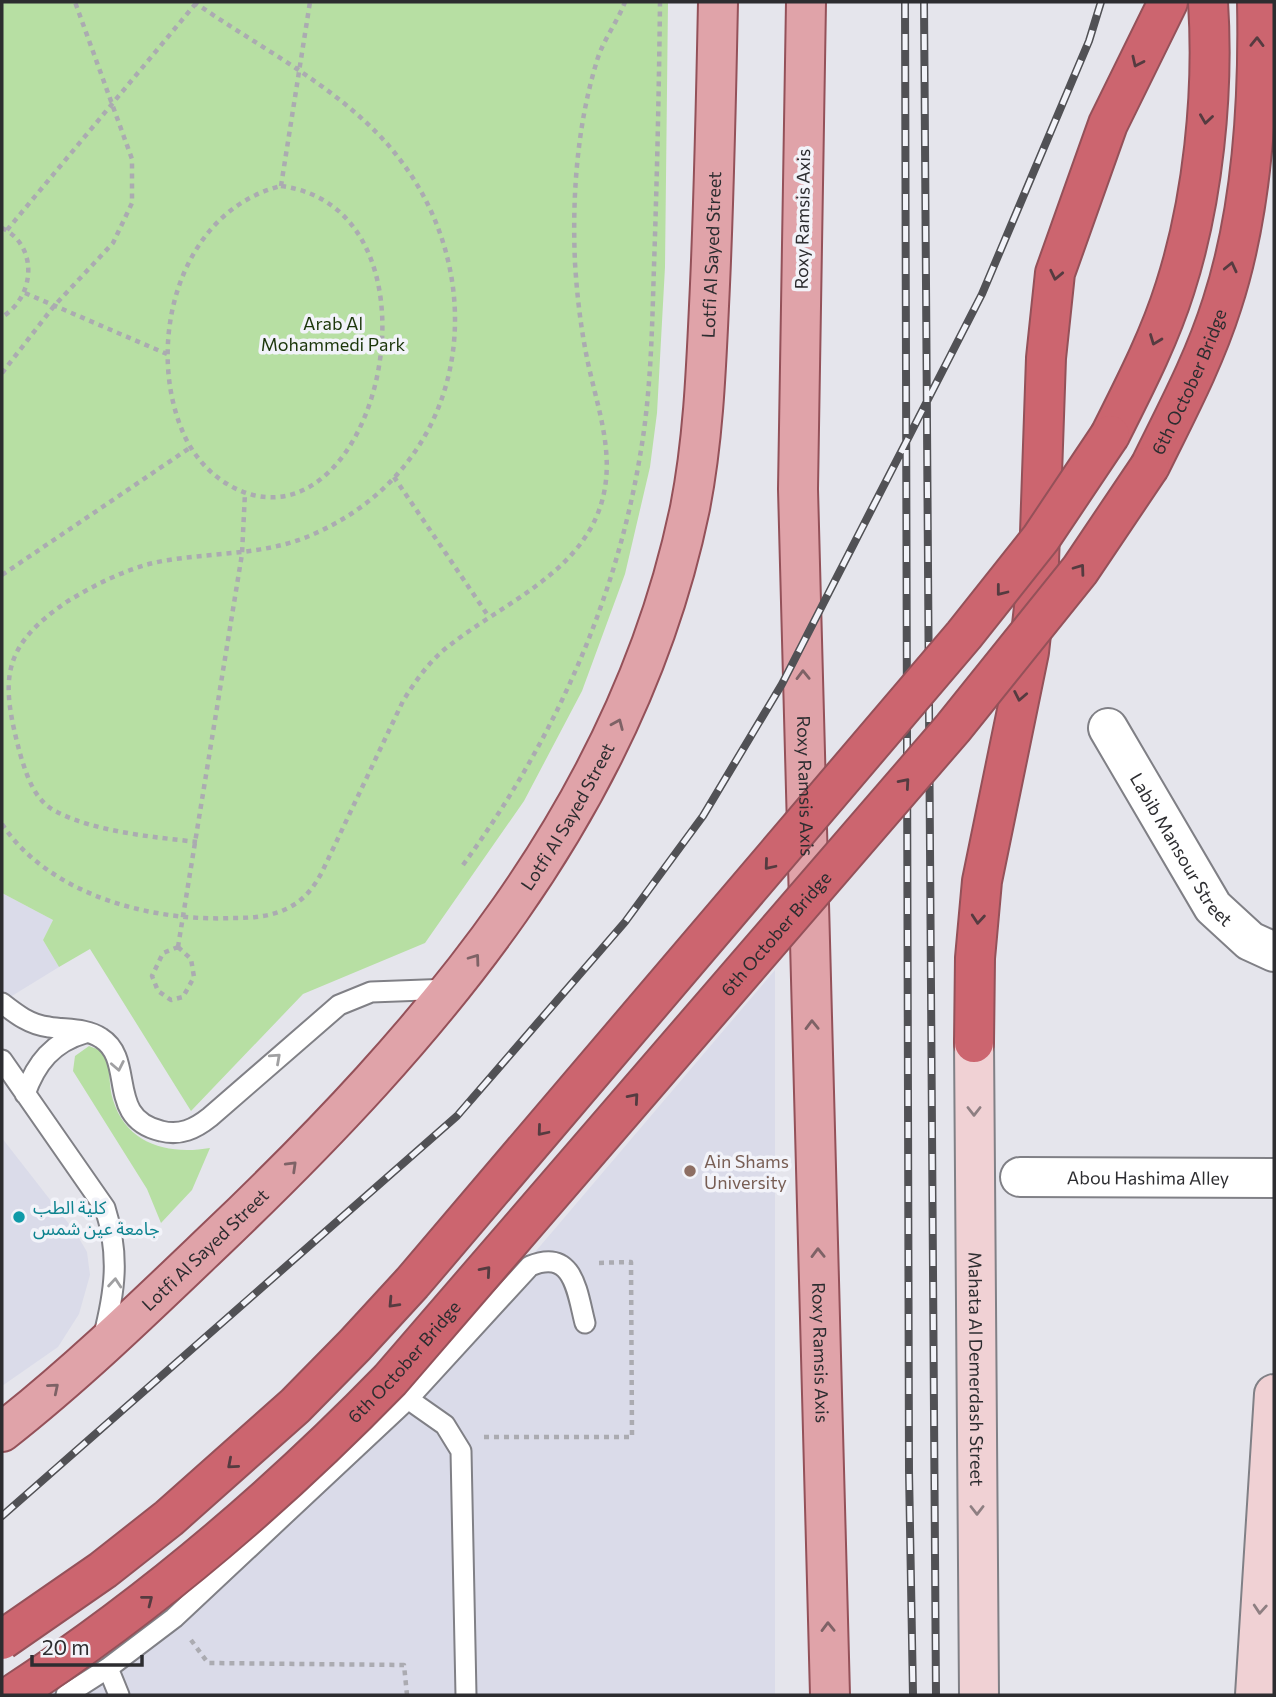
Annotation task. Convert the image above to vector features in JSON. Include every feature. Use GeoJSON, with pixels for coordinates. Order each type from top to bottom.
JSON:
{"type":"FeatureCollection","features":[{"type":"Feature","properties":{"kind":"highway"},"geometry":{"type":"LineString","coordinates":[[974,1043],[975,958],[982,881],[1029,652],[1040,562],[1046,358],[1055,273],[1108,124],[1168,2]]}},
{"type":"Feature","properties":{"kind":"highway"},"geometry":{"type":"LineString","coordinates":[[2,1640],[103,1570],[169,1518],[295,1406],[355,1345],[412,1283],[915,695],[1041,538],[1110,435],[1147,362],[1175,288],[1191,226],[1208,103],[1208,2]]}},
{"type":"Feature","properties":{"kind":"highway","name":"6th October Bridge"},"geometry":{"type":"LineString","coordinates":[[12,1695],[133,1612],[201,1558],[330,1442],[390,1380],[953,728],[1080,570],[1150,466],[1191,384],[1223,304],[1239,233],[1255,129],[1257,2]]}},
{"type":"Feature","properties":{"kind":"main road","name":"Lotfi Al Sayed Street"},"geometry":{"type":"LineString","coordinates":[[2,1432],[100,1349],[306,1153],[453,989],[535,876],[603,760],[657,630],[690,506],[706,375],[718,2]]}},
{"type":"Feature","properties":{"kind":"main road","name":"Roxy Ramsis Axis"},"geometry":{"type":"LineString","coordinates":[[806,2],[798,489],[830,1695]]}},
{"type":"Feature","properties":{"kind":"main road","name":"Mahata Al Demerdash Street"},"geometry":{"type":"LineString","coordinates":[[974,1043],[979,1695]]}},
{"type":"Feature","properties":{"kind":"main road"},"geometry":{"type":"LineString","coordinates":[[1255,1695],[1274,1394]]}},
{"type":"Feature","properties":{"kind":"street","name":"Labib Mansour Street"},"geometry":{"type":"LineString","coordinates":[[1108,728],[1213,907],[1250,940],[1274,952]]}},
{"type":"Feature","properties":{"kind":"street","name":"Abou Hashima Alley"},"geometry":{"type":"LineString","coordinates":[[1020,1178],[1274,1178]]}},
{"type":"Feature","properties":{"kind":"lane"},"geometry":{"type":"LineString","coordinates":[[2,1003],[35,1024],[88,1032],[108,1043],[115,1053],[122,1091],[135,1117],[148,1127],[174,1133],[198,1127],[339,1004],[371,992],[453,989]]}},
{"type":"Feature","properties":{"kind":"lane"},"geometry":{"type":"LineString","coordinates":[[25,1094],[41,1060],[70,1037],[88,1032]]}},
{"type":"Feature","properties":{"kind":"lane"},"geometry":{"type":"LineString","coordinates":[[2,1059],[105,1208],[113,1232],[116,1279],[100,1349]]}},
{"type":"Feature","properties":{"kind":"lane"},"geometry":{"type":"LineString","coordinates":[[66,1695],[108,1668],[174,1618],[408,1399],[530,1266],[540,1262],[559,1264],[573,1276],[585,1323]]}},
{"type":"Feature","properties":{"kind":"lane"},"geometry":{"type":"LineString","coordinates":[[408,1399],[435,1416],[454,1437],[461,1451],[466,1695]]}},
{"type":"Feature","properties":{"kind":"lane"},"geometry":{"type":"LineString","coordinates":[[108,1668],[119,1695]]}},
{"type":"Feature","properties":{"kind":"path"},"geometry":{"type":"LineString","coordinates":[[2,373],[54,306],[113,243],[132,203],[132,159],[75,2]]}},
{"type":"Feature","properties":{"kind":"path"},"geometry":{"type":"LineString","coordinates":[[2,317],[16,306],[25,293],[29,279],[24,252],[4,229],[113,103],[195,2],[350,108],[401,160],[434,215],[451,265],[457,320],[449,377],[427,430],[394,477],[357,510],[292,543],[242,554],[164,560],[96,585],[65,603],[23,636],[14,650],[4,682],[8,716],[32,789],[44,803],[58,813],[102,826],[197,842]]}},
{"type":"Feature","properties":{"kind":"path"},"geometry":{"type":"LineString","coordinates":[[281,186],[310,2]]}},
{"type":"Feature","properties":{"kind":"path"},"geometry":{"type":"LineString","coordinates":[[2,824],[10,837],[35,859],[90,892],[152,913],[184,918],[258,917],[274,914],[303,898],[322,872],[402,701],[416,681],[449,645],[562,565],[577,549],[598,513],[606,487],[606,433],[587,361],[579,312],[574,213],[579,151],[596,61],[625,2]]}},
{"type":"Feature","properties":{"kind":"path"},"geometry":{"type":"LineString","coordinates":[[463,865],[522,779],[554,719],[582,658],[625,526],[640,456],[648,393],[657,183],[660,2]]}},
{"type":"Feature","properties":{"kind":"path"},"geometry":{"type":"LineString","coordinates":[[281,186],[303,189],[324,198],[343,213],[357,231],[377,281],[383,310],[380,370],[360,426],[325,475],[312,486],[288,495],[262,497],[245,493],[214,475],[191,447],[177,420],[170,392],[167,354],[174,306],[181,281],[202,239],[213,223],[244,199],[281,186]]}},
{"type":"Feature","properties":{"kind":"path"},"geometry":{"type":"LineString","coordinates":[[25,293],[167,354]]}},
{"type":"Feature","properties":{"kind":"path"},"geometry":{"type":"LineString","coordinates":[[2,575],[191,447]]}},
{"type":"Feature","properties":{"kind":"path"},"geometry":{"type":"LineString","coordinates":[[394,477],[489,617]]}},
{"type":"Feature","properties":{"kind":"path"},"geometry":{"type":"LineString","coordinates":[[178,947],[242,554],[245,493]]}},
{"type":"Feature","properties":{"kind":"path"},"geometry":{"type":"LineString","coordinates":[[178,947],[191,959],[194,977],[183,997],[172,1000],[161,996],[152,976],[163,953],[178,947]]}},
{"type":"Feature","properties":{"kind":"path"},"geometry":{"type":"LineString","coordinates":[[454,1437],[632,1437],[631,1262],[559,1264]]}},
{"type":"Feature","properties":{"kind":"path"},"geometry":{"type":"LineString","coordinates":[[174,1618],[208,1664],[404,1665],[407,1695]]}},
{"type":"Feature","properties":{"kind":"shaded area"},"geometry":{"type":"Polygon","coordinates":[[[2,893],[53,920],[43,940],[59,967],[2,1002],[2,893]]]}},
{"type":"Feature","properties":{"kind":"shaded area","name":"Ain Shams University"},"geometry":{"type":"Polygon","coordinates":[[[775,970],[775,1695],[47,1695],[131,1641],[244,1545],[433,1372],[775,970]]]}},
{"type":"Feature","properties":{"kind":"shaded area"},"geometry":{"type":"Polygon","coordinates":[[[2,1138],[76,1233],[87,1252],[90,1275],[79,1314],[58,1347],[2,1386],[2,1138]]]}},
{"type":"Feature","properties":{"kind":"green space","name":"Arab Al Mohammedi Park"},"geometry":{"type":"Polygon","coordinates":[[[2,2],[668,2],[665,267],[657,413],[650,467],[625,574],[582,691],[524,801],[425,943],[303,994],[191,1111],[90,949],[59,967],[43,940],[53,920],[2,893],[2,2]]]}},
{"type":"Feature","properties":{"kind":"green space"},"geometry":{"type":"Polygon","coordinates":[[[89,1046],[105,1052],[113,1100],[128,1127],[139,1137],[165,1148],[210,1148],[192,1190],[161,1223],[147,1189],[73,1071],[75,1056],[89,1046]]]}},
{"type":"Feature","properties":{"kind":"railway"},"geometry":{"type":"LineString","coordinates":[[905,2],[909,1471],[913,1695]]}},
{"type":"Feature","properties":{"kind":"railway"},"geometry":{"type":"LineString","coordinates":[[924,2],[936,1695]]}},
{"type":"Feature","properties":{"kind":"railway"},"geometry":{"type":"LineString","coordinates":[[2,1516],[457,1116],[625,922],[703,816],[782,684],[982,294],[1089,41],[1101,2]]}},
{"type":"Feature","properties":{"kind":"place","name":"Ain Shams University"},"geometry":{"type":"Point","coordinates":[690,1171]}},
{"type":"Feature","properties":{"kind":"place","name":"كلية الطب جامعة عين شمس"},"geometry":{"type":"Point","coordinates":[19,1217]}}]}
